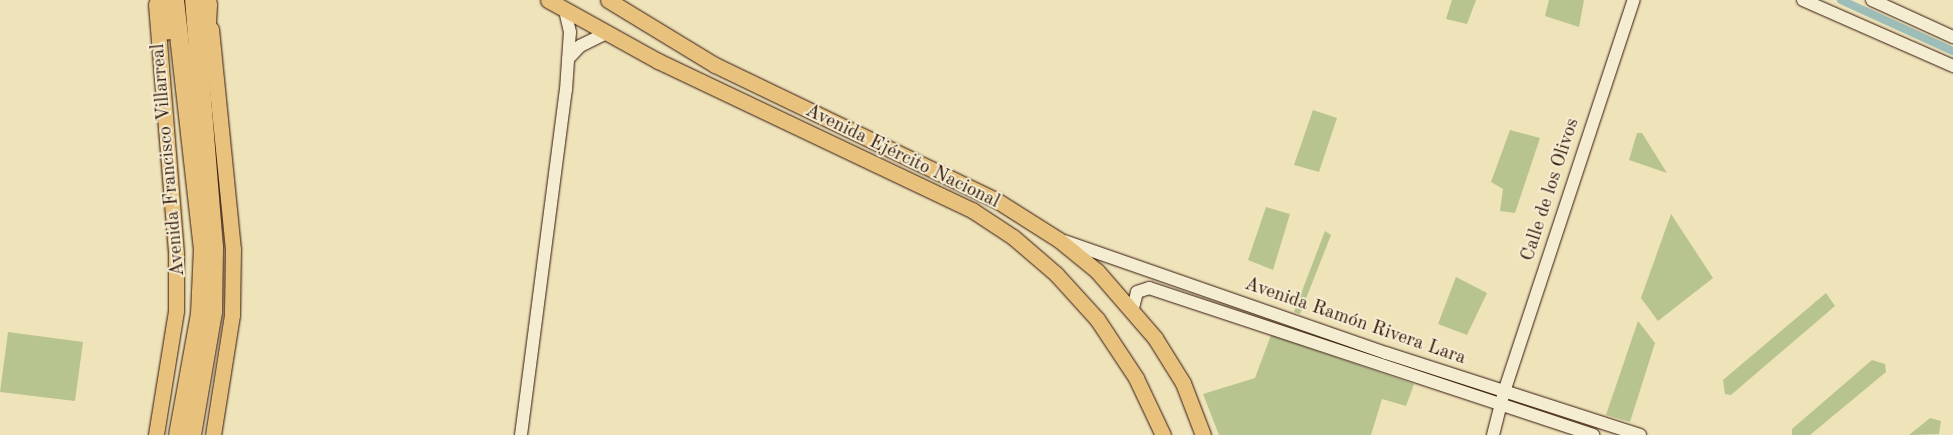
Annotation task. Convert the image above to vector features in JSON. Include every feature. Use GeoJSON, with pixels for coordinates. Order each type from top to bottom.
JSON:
{"type":"FeatureCollection","features":[{"type":"Feature","properties":{"kind":"highway","name":"Avenida Francisco Villarreal"},"geometry":{"type":"LineString","coordinates":[[171,2],[192,153],[202,248],[202,282],[194,356],[178,435]]}},
{"type":"Feature","properties":{"kind":"highway","name":"Avenida Francisco Villarreal"},"geometry":{"type":"LineString","coordinates":[[192,435],[213,312],[214,247],[205,131],[201,3]]}},
{"type":"Feature","properties":{"kind":"main road","name":"Avenida Francisco Villarreal"},"geometry":{"type":"LineString","coordinates":[[156,0],[176,292],[156,435]]}},
{"type":"Feature","properties":{"kind":"main road","name":"Avenida Ejército Nacional"},"geometry":{"type":"LineString","coordinates":[[548,0],[605,34],[965,207],[1013,237],[1056,274],[1097,319],[1136,378],[1163,435]]}},
{"type":"Feature","properties":{"kind":"main road","name":"Avenida Ejército Nacional"},"geometry":{"type":"LineString","coordinates":[[608,0],[715,65],[996,200],[1059,240],[1097,271],[1133,308],[1183,383],[1202,435]]}},
{"type":"Feature","properties":{"kind":"main road"},"geometry":{"type":"LineString","coordinates":[[171,2],[201,3],[233,249],[232,315],[213,435]]}},
{"type":"Feature","properties":{"kind":"street","name":"Calle de los Olivos"},"geometry":{"type":"LineString","coordinates":[[1499,405],[1634,0]]}},
{"type":"Feature","properties":{"kind":"street"},"geometry":{"type":"LineString","coordinates":[[1803,0],[1818,3],[1953,66]]}},
{"type":"Feature","properties":{"kind":"street"},"geometry":{"type":"LineString","coordinates":[[1872,0],[1953,36]]}},
{"type":"Feature","properties":{"kind":"street"},"geometry":{"type":"LineString","coordinates":[[521,435],[568,60],[570,32],[565,11]]}},
{"type":"Feature","properties":{"kind":"street"},"geometry":{"type":"LineString","coordinates":[[568,60],[580,46],[605,34]]}},
{"type":"Feature","properties":{"kind":"street","name":"Avenida Ramón Rivera Lara"},"geometry":{"type":"LineString","coordinates":[[1059,240],[1504,392],[1640,435]]}},
{"type":"Feature","properties":{"kind":"street","name":"Avenida Ramón Rivera Lara"},"geometry":{"type":"LineString","coordinates":[[1133,308],[1137,292],[1149,288],[1593,435]]}},
{"type":"Feature","properties":{"kind":"street"},"geometry":{"type":"LineString","coordinates":[[1485,435],[1499,405]]}},
{"type":"Feature","properties":{"kind":"street"},"geometry":{"type":"LineString","coordinates":[[1493,435],[1499,405]]}},
{"type":"Feature","properties":{"kind":"green space"},"geometry":{"type":"Polygon","coordinates":[[[1452,0],[1476,0],[1467,24],[1446,19],[1452,0]]]}},
{"type":"Feature","properties":{"kind":"green space"},"geometry":{"type":"Polygon","coordinates":[[[1549,0],[1584,0],[1579,27],[1545,16],[1549,0]]]}},
{"type":"Feature","properties":{"kind":"green space"},"geometry":{"type":"Polygon","coordinates":[[[1313,110],[1337,118],[1319,172],[1294,165],[1313,110]]]}},
{"type":"Feature","properties":{"kind":"green space"},"geometry":{"type":"Polygon","coordinates":[[[1510,130],[1540,138],[1515,213],[1500,211],[1503,189],[1491,182],[1510,130]]]}},
{"type":"Feature","properties":{"kind":"green space"},"geometry":{"type":"Polygon","coordinates":[[[1637,133],[1642,133],[1667,173],[1629,160],[1637,133]]]}},
{"type":"Feature","properties":{"kind":"green space"},"geometry":{"type":"Polygon","coordinates":[[[1266,207],[1290,214],[1273,270],[1248,260],[1266,207]]]}},
{"type":"Feature","properties":{"kind":"green space"},"geometry":{"type":"Polygon","coordinates":[[[1671,214],[1713,278],[1658,321],[1641,298],[1671,214]]]}},
{"type":"Feature","properties":{"kind":"green space"},"geometry":{"type":"Polygon","coordinates":[[[1325,231],[1331,235],[1300,314],[1294,312],[1325,231]]]}},
{"type":"Feature","properties":{"kind":"green space"},"geometry":{"type":"Polygon","coordinates":[[[1456,277],[1487,293],[1467,335],[1438,324],[1456,277]]]}},
{"type":"Feature","properties":{"kind":"green space"},"geometry":{"type":"Polygon","coordinates":[[[1826,293],[1835,306],[1731,395],[1725,394],[1723,380],[1826,293]]]}},
{"type":"Feature","properties":{"kind":"green space"},"geometry":{"type":"Polygon","coordinates":[[[1638,321],[1655,343],[1630,422],[1606,415],[1638,321]]]}},
{"type":"Feature","properties":{"kind":"green space"},"geometry":{"type":"Polygon","coordinates":[[[8,332],[83,342],[75,401],[0,392],[8,332]]]}},
{"type":"Feature","properties":{"kind":"green space"},"geometry":{"type":"Polygon","coordinates":[[[1271,335],[1414,384],[1406,406],[1382,399],[1371,435],[1219,435],[1203,394],[1255,378],[1271,335]]]}},
{"type":"Feature","properties":{"kind":"green space"},"geometry":{"type":"Polygon","coordinates":[[[1872,360],[1885,364],[1886,372],[1810,435],[1792,435],[1792,429],[1872,360]]]}},
{"type":"Feature","properties":{"kind":"green space"},"geometry":{"type":"Polygon","coordinates":[[[1930,418],[1941,421],[1939,434],[1909,435],[1930,418]]]}},
{"type":"Feature","properties":{"kind":"waterway"},"geometry":{"type":"LineString","coordinates":[[1841,0],[1953,51]]}}]}
